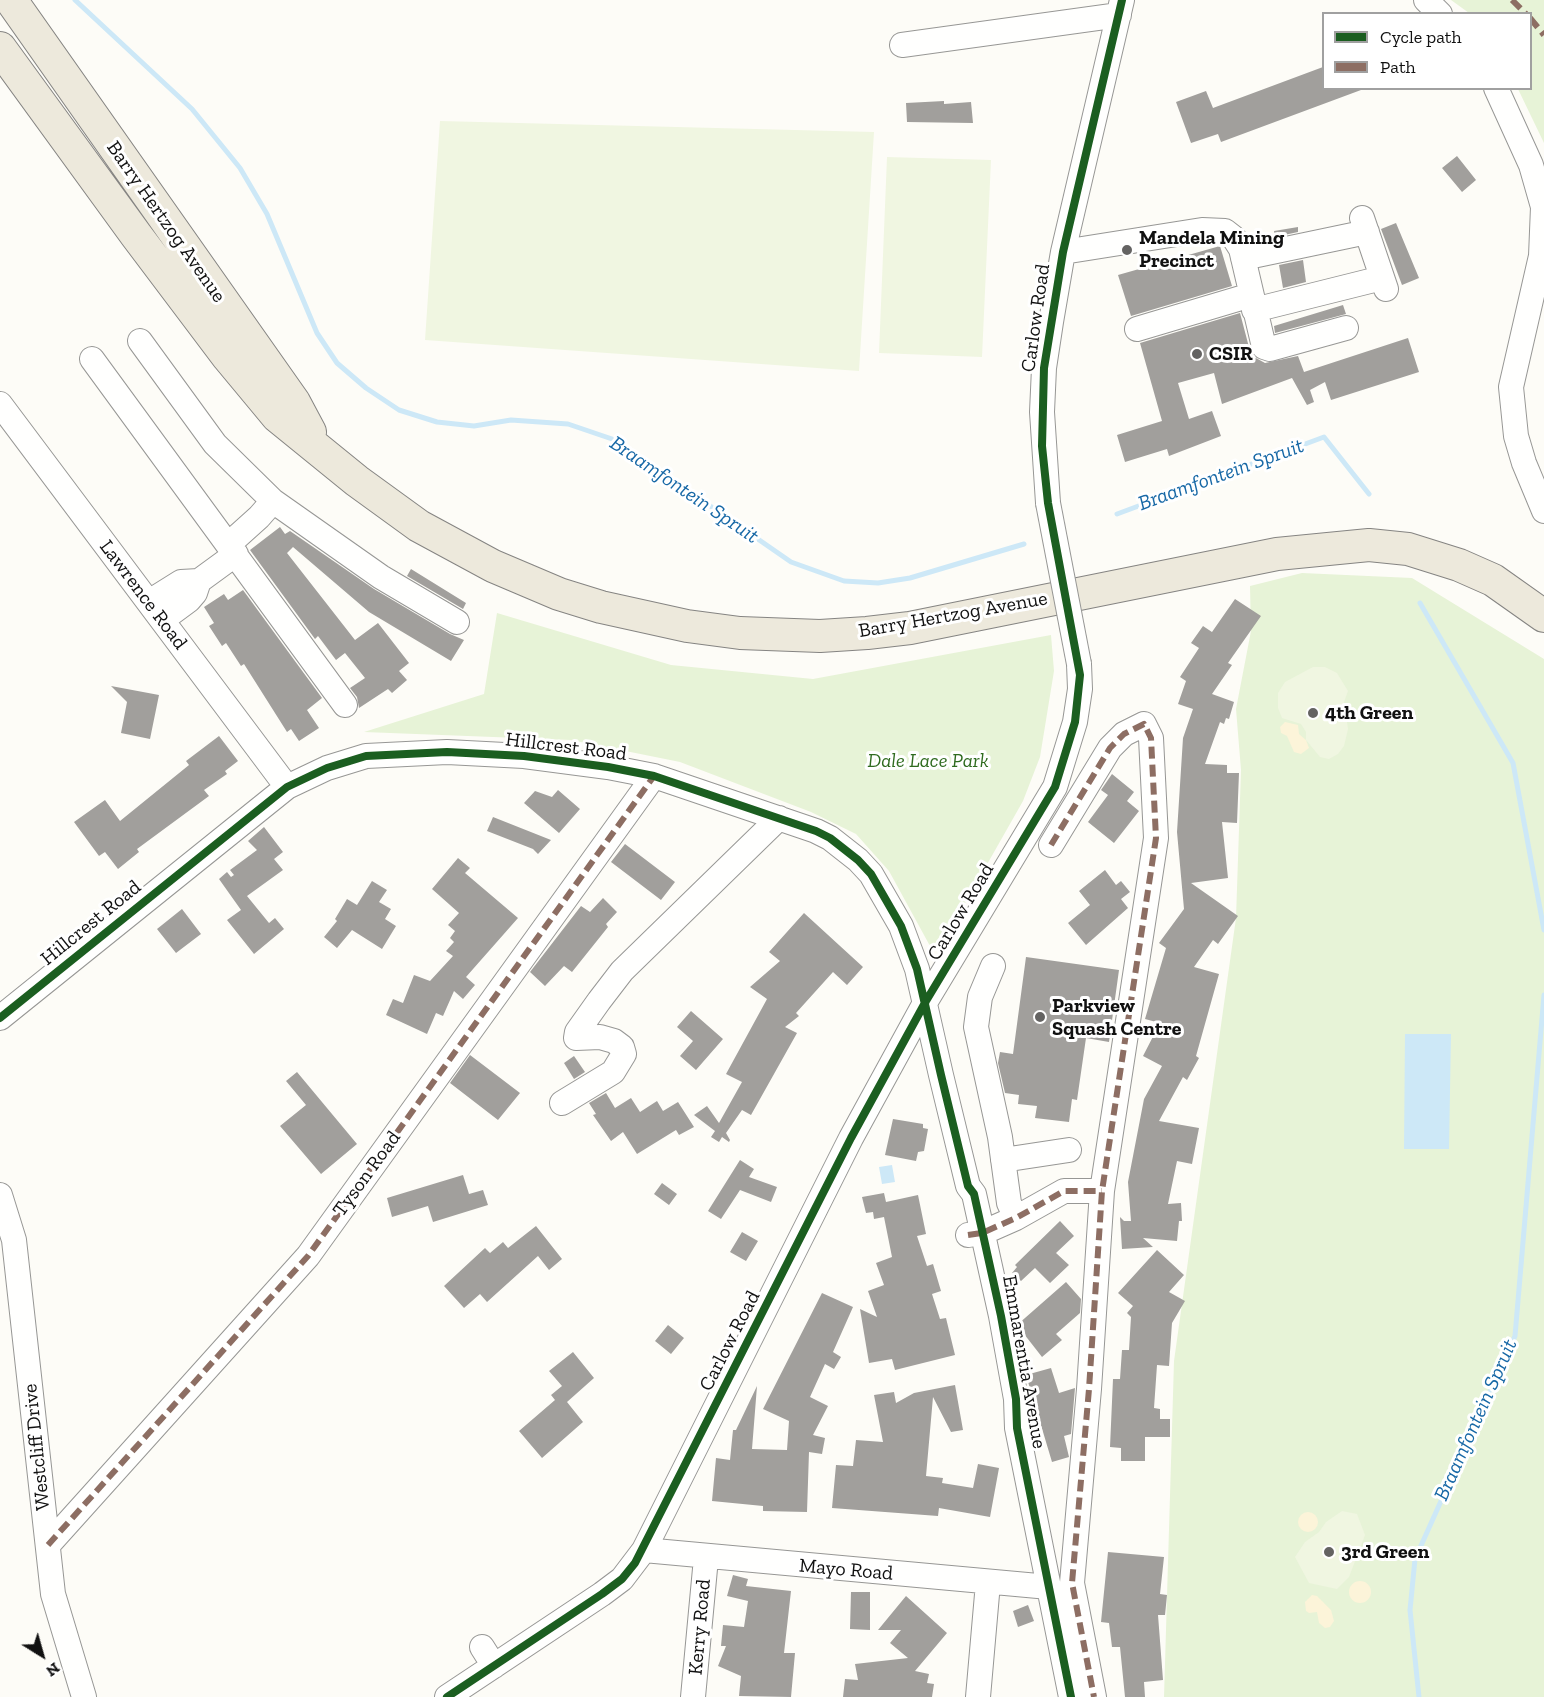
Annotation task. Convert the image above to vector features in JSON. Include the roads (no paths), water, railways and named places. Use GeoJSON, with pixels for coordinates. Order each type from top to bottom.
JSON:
{"type":"FeatureCollection","features":[{"type":"Feature","properties":{"kind":"main road","name":"Barry Hertzog Avenue"},"geometry":{"type":"LineString","coordinates":[[11,0],[294,402],[316,447]]}},
{"type":"Feature","properties":{"kind":"main road","name":"Barry Hertzog Avenue"},"geometry":{"type":"LineString","coordinates":[[0,48],[68,144],[228,357],[277,416],[357,481],[419,526],[524,581],[601,607],[687,626],[740,633],[820,636],[910,628],[1277,554],[1369,545],[1408,549],[1459,565],[1493,580],[1544,616]]}},
{"type":"Feature","properties":{"kind":"street"},"geometry":{"type":"LineString","coordinates":[[1426,0],[1438,12]]}},
{"type":"Feature","properties":{"kind":"street"},"geometry":{"type":"LineString","coordinates":[[902,45],[1121,8]]}},
{"type":"Feature","properties":{"kind":"street","name":"Carlow Road"},"geometry":{"type":"LineString","coordinates":[[447,1697],[488,1656],[602,1594],[622,1579],[644,1550],[846,1148],[926,1001],[1055,787],[1075,722],[1080,689],[1079,664],[1048,503],[1042,446],[1044,368],[1063,252],[1121,8]]}},
{"type":"Feature","properties":{"kind":"street"},"geometry":{"type":"LineString","coordinates":[[1497,90],[1531,165],[1543,207],[1542,256],[1518,351],[1512,396],[1514,421],[1521,454],[1544,511]]}},
{"type":"Feature","properties":{"kind":"street"},"geometry":{"type":"LineString","coordinates":[[1137,330],[1252,303],[1384,283],[1364,225],[1243,258]]}},
{"type":"Feature","properties":{"kind":"street"},"geometry":{"type":"LineString","coordinates":[[1063,252],[1213,229],[1225,231],[1234,238],[1243,258],[1260,340],[1264,347],[1270,349],[1346,328]]}},
{"type":"Feature","properties":{"kind":"street"},"geometry":{"type":"LineString","coordinates":[[140,341],[215,444],[273,501],[381,577],[458,622]]}},
{"type":"Feature","properties":{"kind":"street"},"geometry":{"type":"LineString","coordinates":[[92,359],[345,705]]}},
{"type":"Feature","properties":{"kind":"street","name":"Lawrence Road"},"geometry":{"type":"LineString","coordinates":[[0,404],[287,787]]}},
{"type":"Feature","properties":{"kind":"street"},"geometry":{"type":"LineString","coordinates":[[155,611],[189,600],[195,593],[199,581],[233,549],[273,501]]}},
{"type":"Feature","properties":{"kind":"street"},"geometry":{"type":"LineString","coordinates":[[1051,845],[1110,748],[1124,734],[1144,724],[1151,738],[1156,838],[1102,1191],[1089,1389],[1072,1583],[1094,1697]]}},
{"type":"Feature","properties":{"kind":"street","name":"Hillcrest Road"},"geometry":{"type":"LineString","coordinates":[[0,1018],[287,787],[350,760],[395,754],[524,756],[654,776],[779,818],[830,838],[858,860],[871,874],[901,927],[926,1001]]}},
{"type":"Feature","properties":{"kind":"street","name":"Tyson Road"},"geometry":{"type":"LineString","coordinates":[[48,1545],[308,1256],[654,776]]}},
{"type":"Feature","properties":{"kind":"street"},"geometry":{"type":"LineString","coordinates":[[562,1103],[613,1072],[624,1054],[622,1047],[614,1041],[600,1037],[576,1038],[577,1032],[599,1000],[622,971],[779,818]]}},
{"type":"Feature","properties":{"kind":"street"},"geometry":{"type":"LineString","coordinates":[[993,966],[980,997],[976,1027],[1003,1160],[1009,1203],[1016,1218]]}},
{"type":"Feature","properties":{"kind":"street","name":"Emmarentia Avenue"},"geometry":{"type":"LineString","coordinates":[[926,1001],[968,1186],[974,1194],[975,1234],[1016,1399],[1017,1428],[1071,1697]]}},
{"type":"Feature","properties":{"kind":"street"},"geometry":{"type":"LineString","coordinates":[[1003,1160],[1069,1150]]}},
{"type":"Feature","properties":{"kind":"street"},"geometry":{"type":"LineString","coordinates":[[975,1234],[1016,1218],[1064,1191],[1102,1191]]}},
{"type":"Feature","properties":{"kind":"street","name":"Westcliff Drive"},"geometry":{"type":"LineString","coordinates":[[0,1195],[14,1240],[53,1594],[84,1697]]}},
{"type":"Feature","properties":{"kind":"street","name":"Mayo Road"},"geometry":{"type":"LineString","coordinates":[[644,1550],[706,1558],[1049,1587]]}},
{"type":"Feature","properties":{"kind":"street","name":"Kerry Road"},"geometry":{"type":"LineString","coordinates":[[693,1697],[706,1558]]}},
{"type":"Feature","properties":{"kind":"street"},"geometry":{"type":"LineString","coordinates":[[978,1697],[988,1583]]}},
{"type":"Feature","properties":{"kind":"water"},"geometry":{"type":"Polygon","coordinates":[[[1405,1034],[1451,1034],[1449,1149],[1404,1149],[1405,1034]]]}},
{"type":"Feature","properties":{"kind":"water"},"geometry":{"type":"Polygon","coordinates":[[[892,1165],[895,1182],[882,1184],[879,1167],[892,1165]]]}},
{"type":"Feature","properties":{"kind":"waterway","name":"Braamfontein Spruit"},"geometry":{"type":"LineString","coordinates":[[75,0],[192,109],[240,168],[267,214],[317,333],[337,363],[366,388],[399,410],[437,422],[474,426],[511,420],[568,424],[615,440],[791,562],[844,581],[878,583],[910,578],[1024,544]]}},
{"type":"Feature","properties":{"kind":"waterway","name":"Braamfontein Spruit"},"geometry":{"type":"LineString","coordinates":[[1117,514],[1324,437],[1369,494]]}},
{"type":"Feature","properties":{"kind":"waterway","name":"Braamfontein Spruit"},"geometry":{"type":"LineString","coordinates":[[1420,603],[1513,763],[1544,930]]}},
{"type":"Feature","properties":{"kind":"waterway","name":"Braamfontein Spruit"},"geometry":{"type":"LineString","coordinates":[[1419,1697],[1410,1610],[1415,1559],[1515,1336],[1544,995]]}},
{"type":"Feature","properties":{"kind":"place","name":"Mandela Mining Precinct"},"geometry":{"type":"Point","coordinates":[1127,250]}},
{"type":"Feature","properties":{"kind":"place","name":"CSIR"},"geometry":{"type":"Point","coordinates":[1197,354]}},
{"type":"Feature","properties":{"kind":"place","name":"4th Green"},"geometry":{"type":"Point","coordinates":[1313,713]}},
{"type":"Feature","properties":{"kind":"place","name":"Parkview Squash Centre"},"geometry":{"type":"Point","coordinates":[1040,1017]}},
{"type":"Feature","properties":{"kind":"place","name":"3rd Green"},"geometry":{"type":"Point","coordinates":[1329,1552]}},
{"type":"Feature","properties":{"kind":"park label","name":"Dale Lace Park"},"geometry":{"type":"Point","coordinates":[928,761]}}]}
